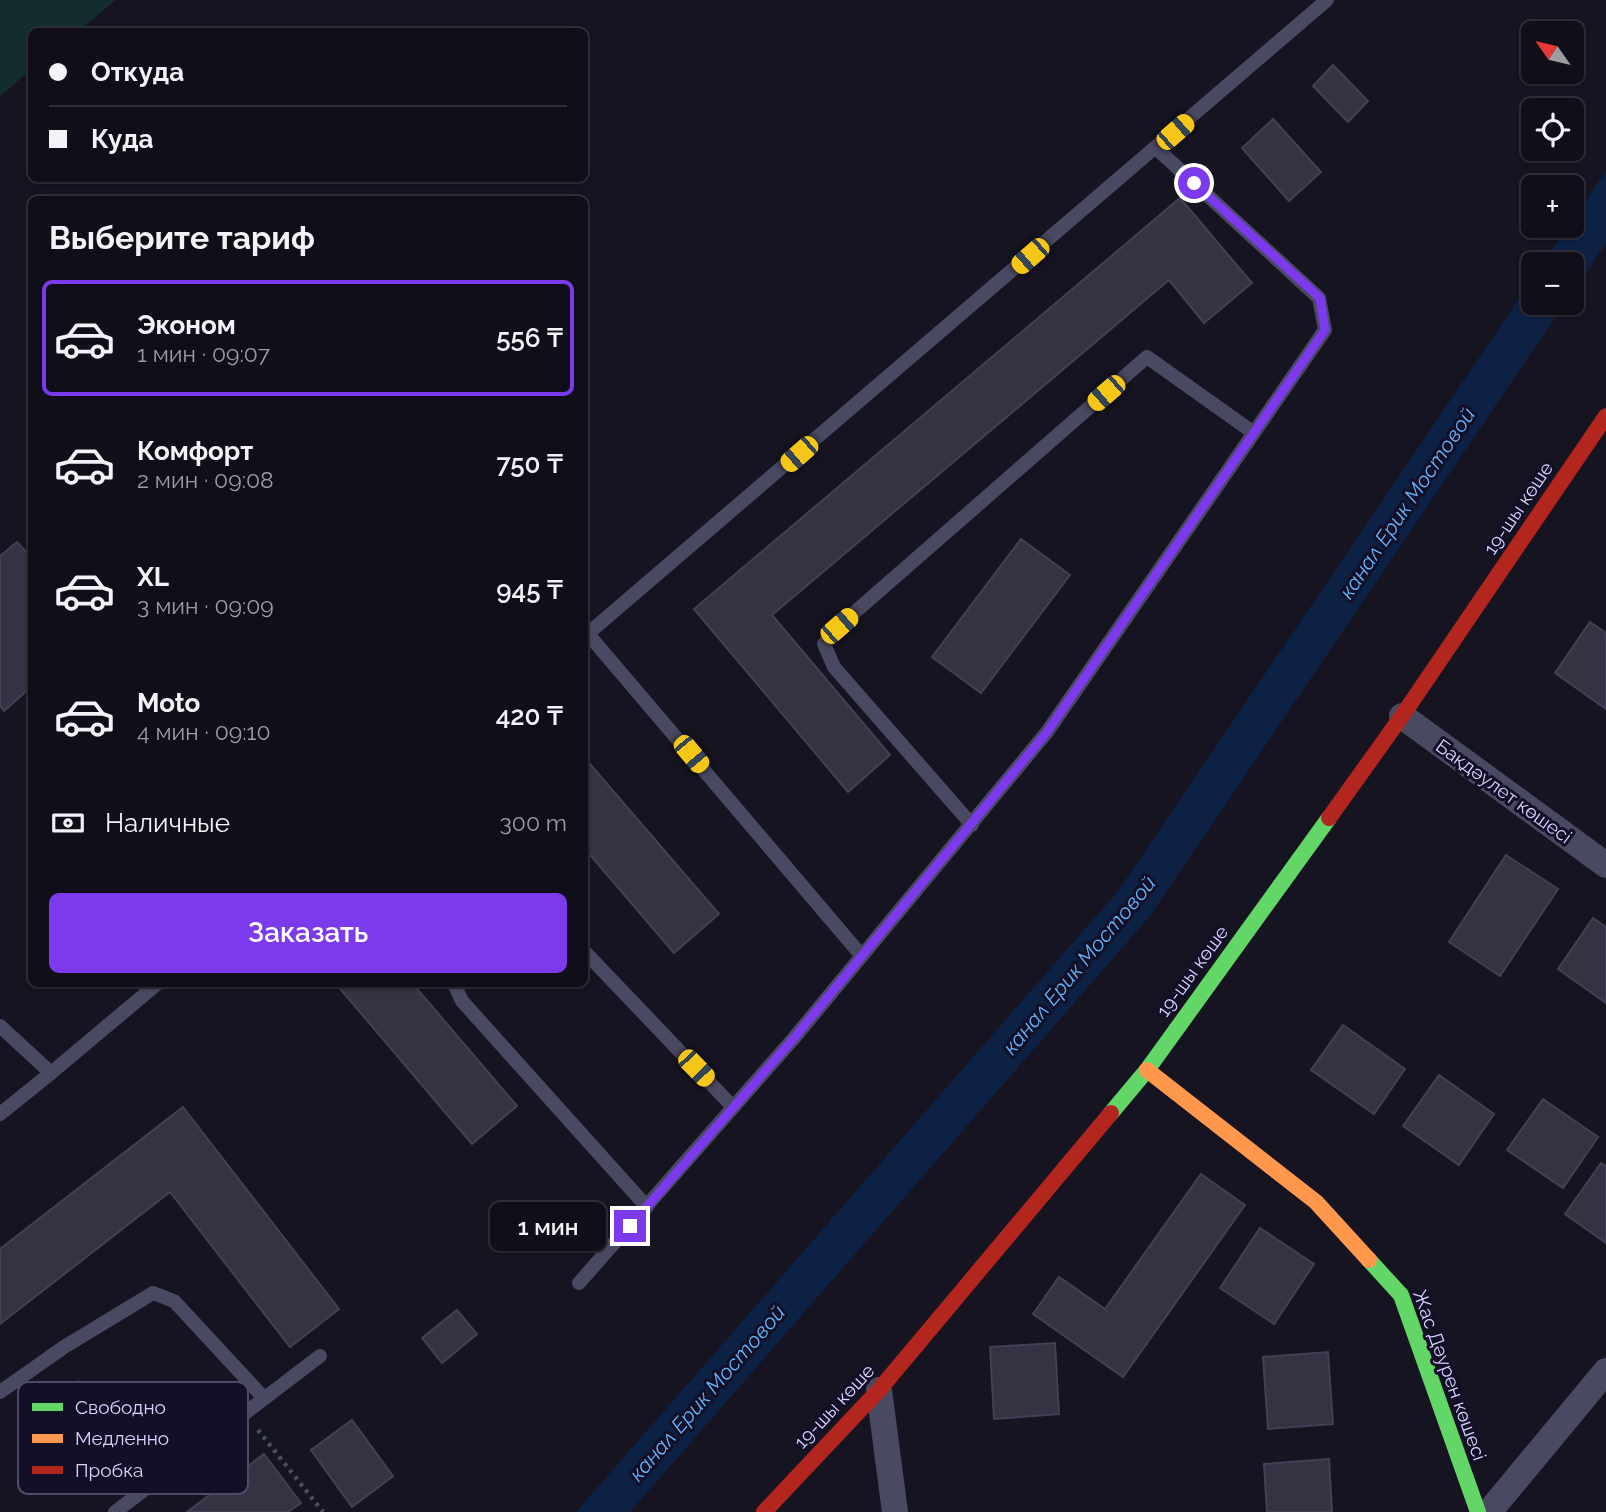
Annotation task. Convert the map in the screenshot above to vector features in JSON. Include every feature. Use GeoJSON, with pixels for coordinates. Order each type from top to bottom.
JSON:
{"type":"FeatureCollection","features":[{"type":"Feature","properties":{"kind":"street","name":"19-шы көше"},"geometry":{"type":"LineString","coordinates":[[764,1512],[879,1390],[1147,1070],[1402,716],[1606,416]]}},
{"type":"Feature","properties":{"kind":"street","name":"Бақдәулет көшесi"},"geometry":{"type":"LineString","coordinates":[[1402,716],[1606,865]]}},
{"type":"Feature","properties":{"kind":"street","name":"Жас Дәурен көшесі"},"geometry":{"type":"LineString","coordinates":[[1147,1070],[1316,1202],[1401,1295],[1478,1512]]}},
{"type":"Feature","properties":{"kind":"street"},"geometry":{"type":"LineString","coordinates":[[1489,1512],[1606,1371]]}},
{"type":"Feature","properties":{"kind":"street"},"geometry":{"type":"LineString","coordinates":[[879,1390],[895,1512]]}},
{"type":"Feature","properties":{"kind":"lane"},"geometry":{"type":"LineString","coordinates":[[588,634],[1327,0]]}},
{"type":"Feature","properties":{"kind":"lane"},"geometry":{"type":"LineString","coordinates":[[579,1283],[733,1107],[972,825],[1047,732],[1325,330],[1320,298],[1286,271],[1156,148]]}},
{"type":"Feature","properties":{"kind":"lane"},"geometry":{"type":"LineString","coordinates":[[972,825],[834,667],[824,644],[839,626],[1147,357],[1254,433]]}},
{"type":"Feature","properties":{"kind":"lane"},"geometry":{"type":"LineString","coordinates":[[588,638],[861,955]]}},
{"type":"Feature","properties":{"kind":"lane"},"geometry":{"type":"LineString","coordinates":[[588,955],[733,1107]]}},
{"type":"Feature","properties":{"kind":"lane"},"geometry":{"type":"LineString","coordinates":[[0,1114],[154,987]]}},
{"type":"Feature","properties":{"kind":"lane"},"geometry":{"type":"LineString","coordinates":[[455,987],[461,1001],[647,1207]]}},
{"type":"Feature","properties":{"kind":"lane"},"geometry":{"type":"LineString","coordinates":[[0,1026],[51,1073]]}},
{"type":"Feature","properties":{"kind":"lane"},"geometry":{"type":"LineString","coordinates":[[0,1392],[64,1347],[153,1293],[174,1301],[264,1398]]}},
{"type":"Feature","properties":{"kind":"lane"},"geometry":{"type":"LineString","coordinates":[[248,1411],[320,1356]]}},
{"type":"Feature","properties":{"kind":"lane"},"geometry":{"type":"LineString","coordinates":[[116,1512],[139,1494]]}},
{"type":"Feature","properties":{"kind":"path"},"geometry":{"type":"LineString","coordinates":[[248,1417],[323,1512]]}},
{"type":"Feature","properties":{"kind":"green space"},"geometry":{"type":"Polygon","coordinates":[[[0,0],[116,0],[82,28],[28,28],[28,73],[0,96],[0,0]]]}},
{"type":"Feature","properties":{"kind":"water"},"geometry":{"type":"Polygon","coordinates":[[[1606,171],[1606,243],[1584,276],[1584,252],[1551,252],[1561,238],[1584,238],[1584,203],[1606,171]]]}},
{"type":"Feature","properties":{"kind":"water","name":"канал Ерик Мостовой"},"geometry":{"type":"Polygon","coordinates":[[[1521,296],[1521,315],[1557,315],[1150,916],[630,1512],[576,1512],[1118,891],[1521,296]]]}},
{"type":"Feature","properties":{"kind":"building"},"geometry":{"type":"Polygon","coordinates":[[[1333,65],[1368,101],[1348,122],[1313,86],[1333,65]]]}},
{"type":"Feature","properties":{"kind":"building"},"geometry":{"type":"Polygon","coordinates":[[[1273,119],[1321,172],[1289,201],[1242,148],[1273,119]]]}},
{"type":"Feature","properties":{"kind":"building"},"geometry":{"type":"Polygon","coordinates":[[[1180,198],[1252,283],[1204,323],[1169,280],[772,615],[890,755],[848,792],[694,609],[1180,198]]]}},
{"type":"Feature","properties":{"kind":"building"},"geometry":{"type":"Polygon","coordinates":[[[1021,539],[1070,575],[981,693],[932,657],[1021,539]]]}},
{"type":"Feature","properties":{"kind":"building"},"geometry":{"type":"Polygon","coordinates":[[[17,542],[28,554],[28,690],[4,711],[0,706],[0,556],[17,542]]]}},
{"type":"Feature","properties":{"kind":"building"},"geometry":{"type":"Polygon","coordinates":[[[1590,622],[1606,633],[1606,709],[1555,673],[1590,622]]]}},
{"type":"Feature","properties":{"kind":"building"},"geometry":{"type":"Polygon","coordinates":[[[588,762],[719,914],[674,953],[588,853],[588,762]]]}},
{"type":"Feature","properties":{"kind":"building"},"geometry":{"type":"Polygon","coordinates":[[[1506,855],[1558,889],[1500,976],[1449,942],[1506,855]]]}},
{"type":"Feature","properties":{"kind":"building"},"geometry":{"type":"Polygon","coordinates":[[[1593,918],[1606,927],[1606,1003],[1558,969],[1593,918]]]}},
{"type":"Feature","properties":{"kind":"building"},"geometry":{"type":"Polygon","coordinates":[[[339,987],[416,987],[517,1106],[472,1144],[339,987]]]}},
{"type":"Feature","properties":{"kind":"building"},"geometry":{"type":"Polygon","coordinates":[[[1343,1025],[1405,1069],[1374,1114],[1311,1070],[1343,1025]]]}},
{"type":"Feature","properties":{"kind":"building"},"geometry":{"type":"Polygon","coordinates":[[[1439,1075],[1494,1114],[1459,1165],[1403,1126],[1439,1075]]]}},
{"type":"Feature","properties":{"kind":"building"},"geometry":{"type":"Polygon","coordinates":[[[1543,1099],[1598,1137],[1563,1188],[1507,1150],[1543,1099]]]}},
{"type":"Feature","properties":{"kind":"building"},"geometry":{"type":"Polygon","coordinates":[[[183,1107],[339,1309],[290,1347],[170,1192],[0,1324],[0,1249],[183,1107]]]}},
{"type":"Feature","properties":{"kind":"building"},"geometry":{"type":"Polygon","coordinates":[[[1601,1163],[1606,1166],[1606,1243],[1565,1214],[1601,1163]]]}},
{"type":"Feature","properties":{"kind":"building"},"geometry":{"type":"Polygon","coordinates":[[[1201,1174],[1245,1205],[1123,1377],[1033,1314],[1059,1277],[1105,1309],[1201,1174]]]}},
{"type":"Feature","properties":{"kind":"building"},"geometry":{"type":"Polygon","coordinates":[[[1260,1228],[1314,1264],[1274,1324],[1220,1288],[1260,1228]]]}},
{"type":"Feature","properties":{"kind":"building"},"geometry":{"type":"Polygon","coordinates":[[[457,1310],[477,1334],[442,1363],[422,1338],[457,1310]]]}},
{"type":"Feature","properties":{"kind":"building"},"geometry":{"type":"Polygon","coordinates":[[[1055,1343],[1059,1414],[994,1419],[990,1347],[1055,1343]]]}},
{"type":"Feature","properties":{"kind":"building"},"geometry":{"type":"Polygon","coordinates":[[[1328,1352],[1333,1424],[1268,1429],[1263,1357],[1328,1352]]]}},
{"type":"Feature","properties":{"kind":"building"},"geometry":{"type":"Polygon","coordinates":[[[352,1420],[393,1476],[352,1507],[311,1450],[352,1420]]]}},
{"type":"Feature","properties":{"kind":"building"},"geometry":{"type":"Polygon","coordinates":[[[264,1454],[301,1503],[288,1512],[187,1512],[211,1494],[248,1494],[248,1466],[264,1454]]]}},
{"type":"Feature","properties":{"kind":"building"},"geometry":{"type":"Polygon","coordinates":[[[1329,1459],[1332,1512],[1267,1512],[1264,1464],[1329,1459]]]}},
{"type":"Feature","properties":{"kind":"traffic: fast"},"geometry":{"type":"LineString","coordinates":[[1111,1113],[1147,1070],[1329,818]]}},
{"type":"Feature","properties":{"kind":"traffic: fast"},"geometry":{"type":"LineString","coordinates":[[1369,1260],[1401,1295],[1478,1512]]}},
{"type":"Feature","properties":{"kind":"traffic: slow"},"geometry":{"type":"LineString","coordinates":[[1147,1070],[1316,1202],[1369,1260]]}},
{"type":"Feature","properties":{"kind":"traffic: jam"},"geometry":{"type":"LineString","coordinates":[[1329,818],[1402,716],[1606,416]]}},
{"type":"Feature","properties":{"kind":"traffic: jam"},"geometry":{"type":"LineString","coordinates":[[764,1512],[879,1390],[1111,1113]]}},
{"type":"Feature","properties":{"kind":"route"},"geometry":{"type":"LineString","coordinates":[[630,1226],[794,1038],[1047,732],[1325,330],[1320,298],[1286,271],[1194,183]]}}]}
